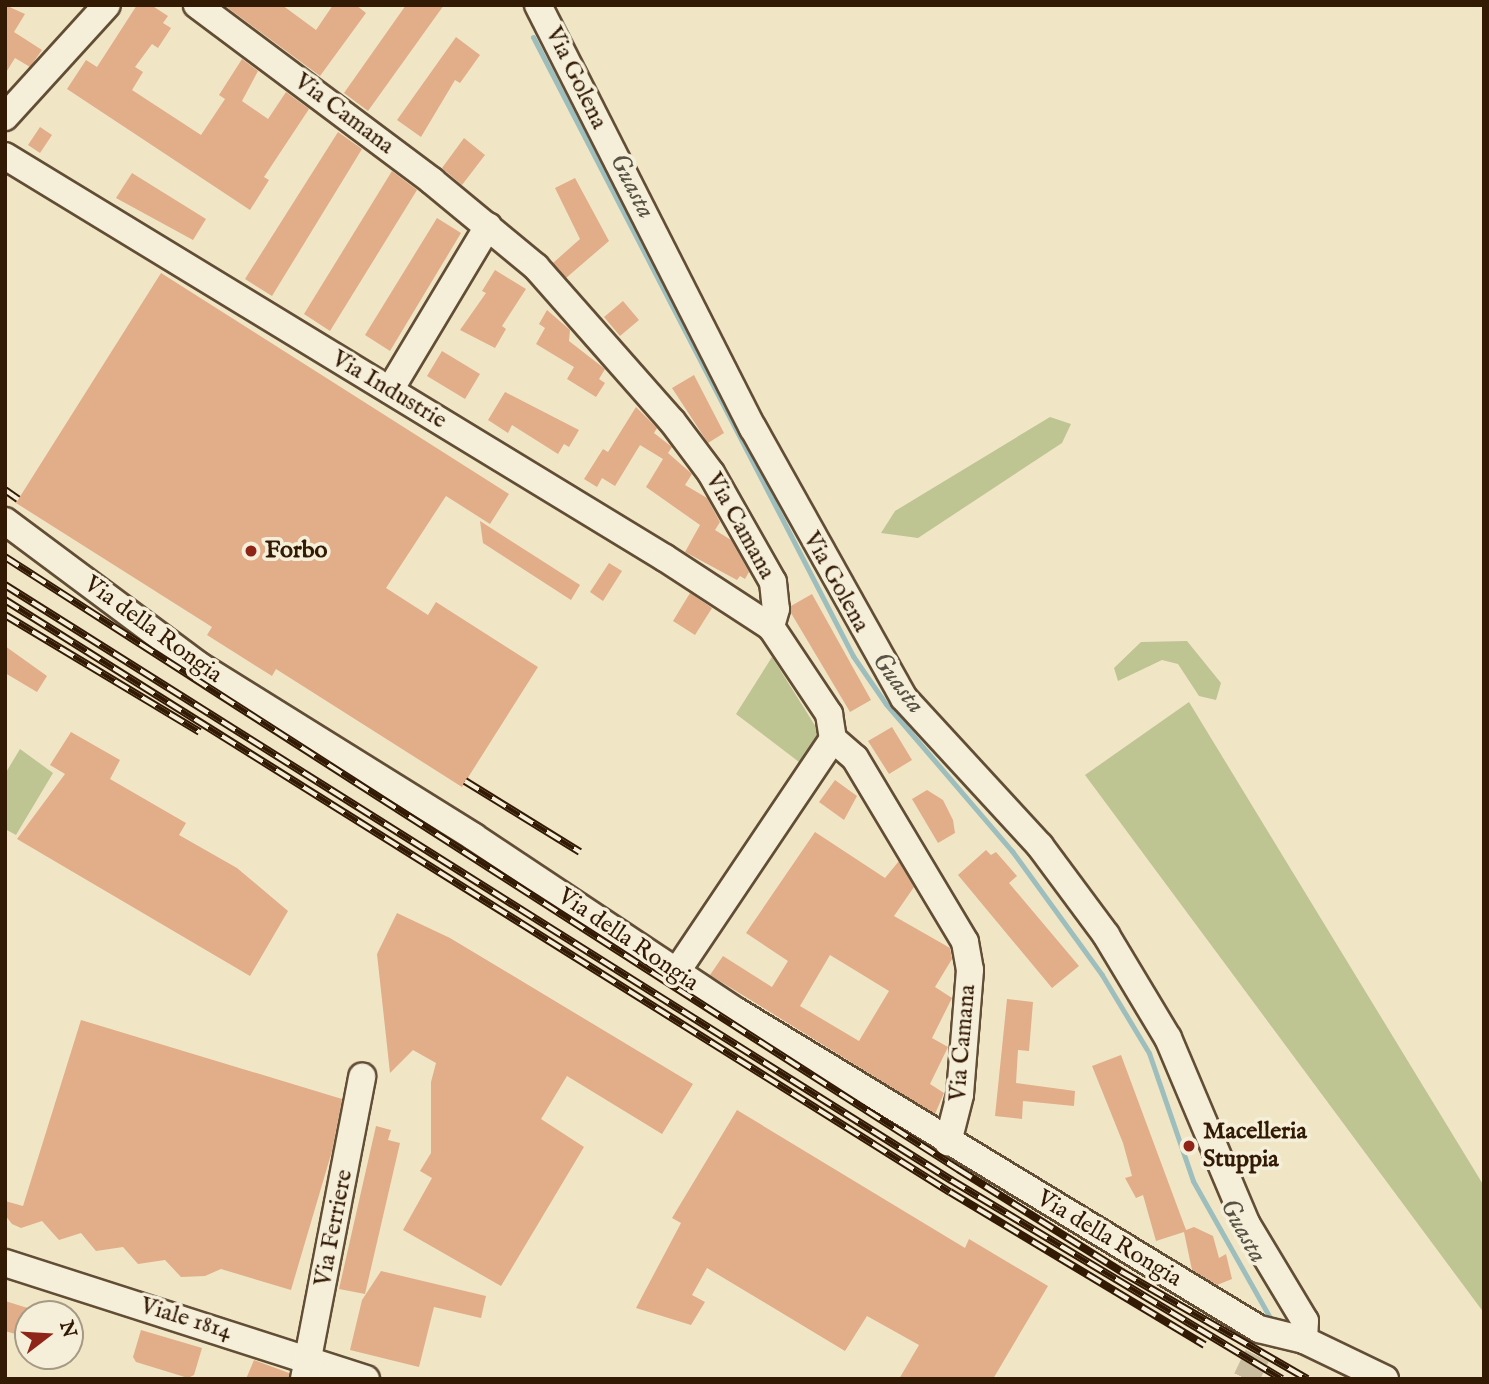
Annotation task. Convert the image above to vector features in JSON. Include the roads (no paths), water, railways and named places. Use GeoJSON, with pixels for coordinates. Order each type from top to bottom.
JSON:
{"type":"FeatureCollection","features":[{"type":"Feature","properties":{"kind":"street"},"geometry":{"type":"LineString","coordinates":[[5,117],[107,5]]}},
{"type":"Feature","properties":{"kind":"street","name":"Via Camana"},"geometry":{"type":"LineString","coordinates":[[197,5],[488,226],[536,267],[698,454],[773,582],[776,608],[771,627]]}},
{"type":"Feature","properties":{"kind":"street","name":"Via Golena"},"geometry":{"type":"LineString","coordinates":[[538,5],[741,404],[897,687],[1040,846],[1105,935],[1168,1038],[1246,1223],[1305,1321],[1304,1340]]}},
{"type":"Feature","properties":{"kind":"street","name":"Via Industrie"},"geometry":{"type":"LineString","coordinates":[[5,156],[390,390],[771,627]]}},
{"type":"Feature","properties":{"kind":"street"},"geometry":{"type":"LineString","coordinates":[[390,390],[488,226]]}},
{"type":"Feature","properties":{"kind":"street","name":"Via della Rongia"},"geometry":{"type":"LineString","coordinates":[[5,521],[198,665],[474,837],[676,973],[1267,1336],[1304,1340],[1385,1379]]}},
{"type":"Feature","properties":{"kind":"street"},"geometry":{"type":"LineString","coordinates":[[676,973],[832,739],[829,714],[771,627]]}},
{"type":"Feature","properties":{"kind":"street","name":"Via Camana"},"geometry":{"type":"LineString","coordinates":[[832,739],[855,758],[965,942],[970,970],[962,1067],[955,1121],[948,1142]]}},
{"type":"Feature","properties":{"kind":"street","name":"Via Ferriere"},"geometry":{"type":"LineString","coordinates":[[306,1369],[362,1077]]}},
{"type":"Feature","properties":{"kind":"street","name":"Viale 1814"},"geometry":{"type":"LineString","coordinates":[[5,1263],[306,1369],[366,1379]]}},
{"type":"Feature","properties":{"kind":"waterway","name":"Guasta"},"geometry":{"type":"LineString","coordinates":[[533,37],[853,656],[886,704],[1012,851],[1102,975],[1149,1053],[1193,1181],[1272,1321]]}},
{"type":"Feature","properties":{"kind":"tunnel"},"geometry":{"type":"LineString","coordinates":[[1246,1379],[1265,1339]]}},
{"type":"Feature","properties":{"kind":"railway"},"geometry":{"type":"LineString","coordinates":[[5,490],[18,499]]}},
{"type":"Feature","properties":{"kind":"railway"},"geometry":{"type":"LineString","coordinates":[[5,557],[958,1169],[1122,1272],[1307,1379]]}},
{"type":"Feature","properties":{"kind":"railway"},"geometry":{"type":"LineString","coordinates":[[5,585],[951,1180],[1282,1379]]}},
{"type":"Feature","properties":{"kind":"railway"},"geometry":{"type":"LineString","coordinates":[[5,600],[950,1192],[1205,1345]]}},
{"type":"Feature","properties":{"kind":"railway"},"geometry":{"type":"LineString","coordinates":[[5,615],[200,732]]}},
{"type":"Feature","properties":{"kind":"railway"},"geometry":{"type":"LineString","coordinates":[[465,781],[580,852]]}},
{"type":"Feature","properties":{"kind":"place","name":"Forbo"},"geometry":{"type":"Point","coordinates":[251,551]}},
{"type":"Feature","properties":{"kind":"place","name":"Macelleria Stuppia"},"geometry":{"type":"Point","coordinates":[1189,1146]}}]}
